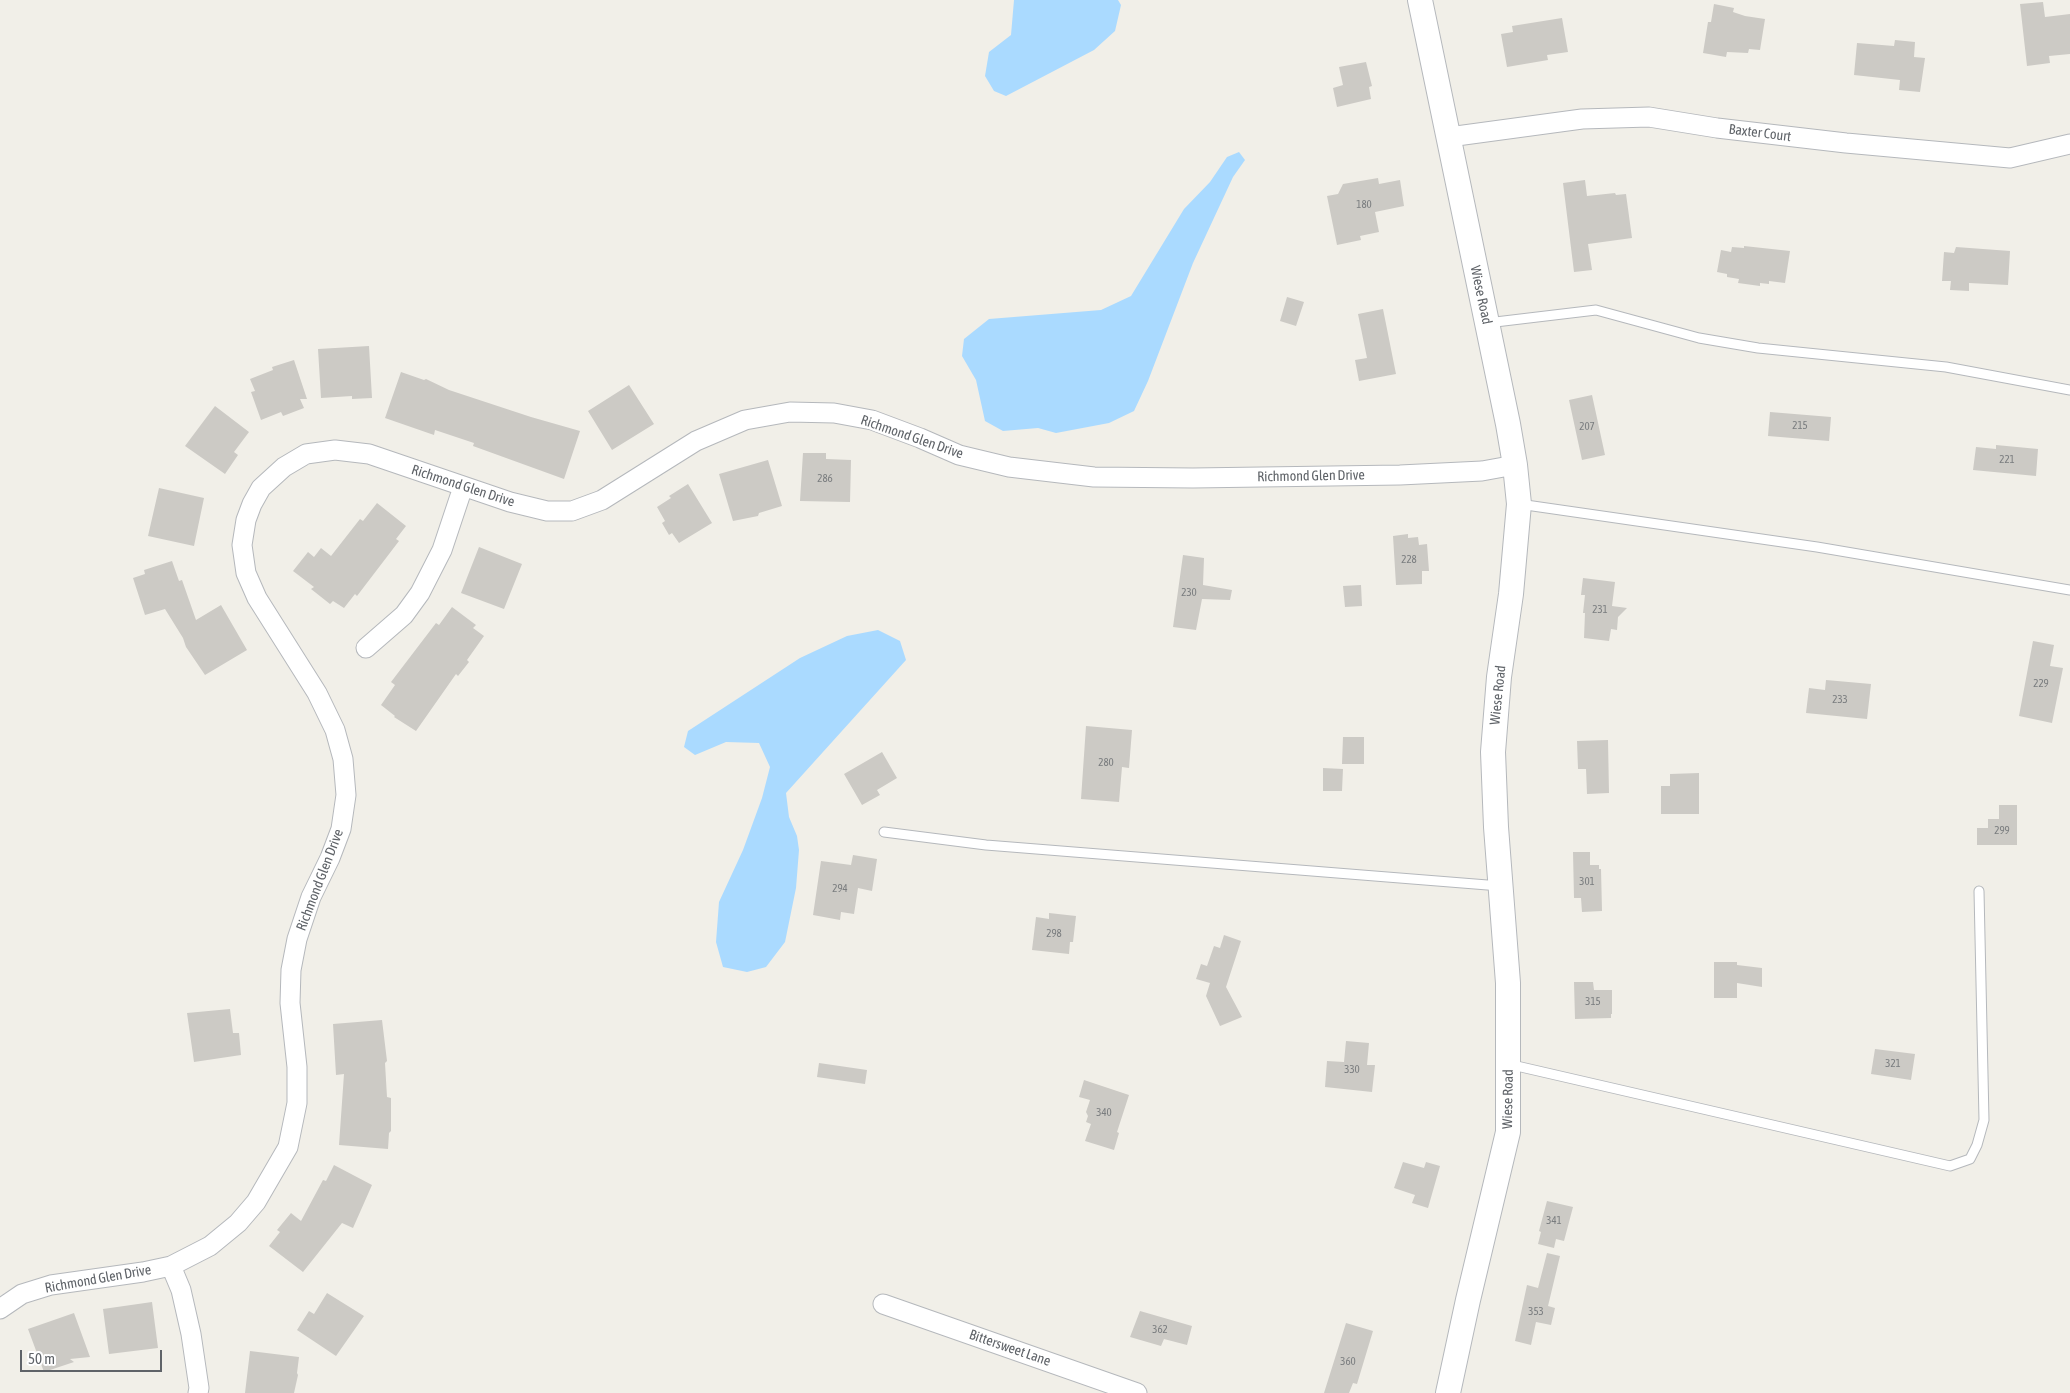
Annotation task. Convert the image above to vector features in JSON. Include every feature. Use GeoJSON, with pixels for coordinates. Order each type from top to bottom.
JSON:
{"type":"FeatureCollection","features":[{"type":"Feature","properties":{"kind":"street","name":"Wiese Road"},"geometry":{"type":"LineString","coordinates":[[1420,0],[1515,465],[1518,504],[1511,594],[1499,677],[1493,752],[1500,886],[1508,983],[1508,1132],[1448,1393]]}},
{"type":"Feature","properties":{"kind":"street","name":"Baxter Court"},"geometry":{"type":"LineString","coordinates":[[1449,137],[1582,118],[1648,117],[1717,128],[1846,143],[2010,158],[2070,144]]}},
{"type":"Feature","properties":{"kind":"street","name":"Richmond Glen Drive"},"geometry":{"type":"LineString","coordinates":[[0,1309],[22,1294],[51,1285],[143,1272],[171,1266],[210,1246],[238,1223],[256,1202],[288,1147],[297,1103],[297,1067],[290,1003],[291,970],[297,939],[311,898],[341,829],[346,795],[343,759],[335,730],[317,693],[257,598],[246,573],[242,545],[246,520],[261,488],[284,467],[306,454],[335,450],[369,454],[510,502],[547,511],[572,510],[602,500],[696,441],[745,420],[790,412],[834,413],[872,420],[959,455],[1010,467],[1094,477],[1194,478],[1400,475],[1482,471],[1515,465]]}},
{"type":"Feature","properties":{"kind":"street"},"geometry":{"type":"LineString","coordinates":[[366,648],[404,615],[420,594],[442,550],[463,486]]}},
{"type":"Feature","properties":{"kind":"street"},"geometry":{"type":"LineString","coordinates":[[171,1266],[180,1290],[191,1334],[199,1388],[198,1393]]}},
{"type":"Feature","properties":{"kind":"street","name":"Bittersweet Lane"},"geometry":{"type":"LineString","coordinates":[[883,1304],[1137,1393]]}},
{"type":"Feature","properties":{"kind":"lane"},"geometry":{"type":"LineString","coordinates":[[1487,323],[1596,310],[1699,338],[1758,348],[1946,367],[2070,390]]}},
{"type":"Feature","properties":{"kind":"lane"},"geometry":{"type":"LineString","coordinates":[[1518,504],[1817,547],[2070,590]]}},
{"type":"Feature","properties":{"kind":"lane"},"geometry":{"type":"LineString","coordinates":[[884,832],[986,845],[1500,886]]}},
{"type":"Feature","properties":{"kind":"lane"},"geometry":{"type":"LineString","coordinates":[[1508,1064],[1950,1166],[1970,1159],[1978,1145],[1984,1120],[1979,891]]}},
{"type":"Feature","properties":{"kind":"water"},"geometry":{"type":"Polygon","coordinates":[[[1014,0],[1118,0],[1121,5],[1115,31],[1094,50],[1006,96],[994,91],[985,76],[989,52],[1011,35],[1014,0]]]}},
{"type":"Feature","properties":{"kind":"water"},"geometry":{"type":"Polygon","coordinates":[[[1239,152],[1245,160],[1233,177],[1193,263],[1148,381],[1134,411],[1109,423],[1056,433],[1038,428],[1003,431],[985,421],[976,380],[962,356],[964,339],[989,319],[1101,310],[1131,296],[1184,209],[1210,182],[1227,157],[1239,152]]]}},
{"type":"Feature","properties":{"kind":"water"},"geometry":{"type":"Polygon","coordinates":[[[878,630],[900,641],[906,660],[786,793],[789,817],[797,836],[799,850],[796,888],[785,942],[766,967],[747,972],[723,967],[716,942],[719,902],[743,850],[762,798],[770,767],[759,743],[726,742],[695,755],[684,747],[688,731],[800,658],[847,636],[878,630]]]}},
{"type":"Feature","properties":{"kind":"building"},"geometry":{"type":"Polygon","coordinates":[[[2043,2],[2045,17],[2070,14],[2070,54],[2049,56],[2050,63],[2027,66],[2020,4],[2043,2]]]}},
{"type":"Feature","properties":{"kind":"building"},"geometry":{"type":"Polygon","coordinates":[[[1714,4],[1734,8],[1733,12],[1745,16],[1765,19],[1760,50],[1749,49],[1748,53],[1727,52],[1726,57],[1703,53],[1708,22],[1711,22],[1714,4]]]}},
{"type":"Feature","properties":{"kind":"building"},"geometry":{"type":"Polygon","coordinates":[[[1562,18],[1568,52],[1547,55],[1548,60],[1507,67],[1501,34],[1513,32],[1512,26],[1562,18]]]}},
{"type":"Feature","properties":{"kind":"building"},"geometry":{"type":"Polygon","coordinates":[[[1895,40],[1915,42],[1914,57],[1925,58],[1920,92],[1899,90],[1900,80],[1854,75],[1857,43],[1894,46],[1895,40]]]}},
{"type":"Feature","properties":{"kind":"building"},"geometry":{"type":"Polygon","coordinates":[[[1366,62],[1372,86],[1369,87],[1371,99],[1337,107],[1333,88],[1343,85],[1339,67],[1366,62]]]}},
{"type":"Feature","properties":{"kind":"building"},"geometry":{"type":"Polygon","coordinates":[[[1378,178],[1379,184],[1400,180],[1404,206],[1375,212],[1379,232],[1360,236],[1361,240],[1337,245],[1327,196],[1338,194],[1343,184],[1378,178]]]}},
{"type":"Feature","properties":{"kind":"building"},"geometry":{"type":"Polygon","coordinates":[[[1585,180],[1587,196],[1615,193],[1616,195],[1626,194],[1632,238],[1588,244],[1592,270],[1574,272],[1563,183],[1585,180]]]}},
{"type":"Feature","properties":{"kind":"building"},"geometry":{"type":"Polygon","coordinates":[[[1744,246],[1790,251],[1785,283],[1769,281],[1769,284],[1760,283],[1760,286],[1738,283],[1739,279],[1727,277],[1727,274],[1717,272],[1721,250],[1731,252],[1732,247],[1744,248],[1744,246]]]}},
{"type":"Feature","properties":{"kind":"building"},"geometry":{"type":"Polygon","coordinates":[[[1956,247],[2010,251],[2008,285],[1969,283],[1969,291],[1950,290],[1951,281],[1942,281],[1944,252],[1954,253],[1956,247]]]}},
{"type":"Feature","properties":{"kind":"building"},"geometry":{"type":"Polygon","coordinates":[[[1287,297],[1304,302],[1296,326],[1280,321],[1287,297]]]}},
{"type":"Feature","properties":{"kind":"building"},"geometry":{"type":"Polygon","coordinates":[[[1383,309],[1396,374],[1359,381],[1355,360],[1367,358],[1358,314],[1383,309]]]}},
{"type":"Feature","properties":{"kind":"building"},"geometry":{"type":"Polygon","coordinates":[[[369,346],[372,398],[352,399],[352,396],[321,398],[318,349],[369,346]]]}},
{"type":"Feature","properties":{"kind":"building"},"geometry":{"type":"Polygon","coordinates":[[[294,360],[307,399],[300,399],[304,408],[283,416],[281,412],[261,420],[251,392],[255,391],[250,379],[273,370],[272,367],[294,360]]]}},
{"type":"Feature","properties":{"kind":"building"},"geometry":{"type":"Polygon","coordinates":[[[401,372],[424,380],[426,379],[449,390],[580,431],[564,479],[473,446],[474,443],[435,430],[434,435],[385,418],[401,372]]]}},
{"type":"Feature","properties":{"kind":"building"},"geometry":{"type":"Polygon","coordinates":[[[629,385],[654,424],[612,450],[588,411],[629,385]]]}},
{"type":"Feature","properties":{"kind":"building"},"geometry":{"type":"Polygon","coordinates":[[[1592,395],[1605,455],[1582,460],[1569,400],[1592,395]]]}},
{"type":"Feature","properties":{"kind":"building"},"geometry":{"type":"Polygon","coordinates":[[[215,406],[249,432],[234,452],[238,455],[225,474],[185,446],[215,406]]]}},
{"type":"Feature","properties":{"kind":"building"},"geometry":{"type":"Polygon","coordinates":[[[1770,412],[1831,417],[1829,441],[1768,436],[1770,412]]]}},
{"type":"Feature","properties":{"kind":"building"},"geometry":{"type":"Polygon","coordinates":[[[1996,445],[2038,449],[2036,476],[1973,470],[1976,447],[1996,449],[1996,445]]]}},
{"type":"Feature","properties":{"kind":"building"},"geometry":{"type":"Polygon","coordinates":[[[803,453],[826,453],[826,459],[851,460],[850,502],[800,501],[803,453]]]}},
{"type":"Feature","properties":{"kind":"building"},"geometry":{"type":"Polygon","coordinates":[[[768,460],[782,506],[759,513],[758,516],[733,521],[719,474],[768,460]]]}},
{"type":"Feature","properties":{"kind":"building"},"geometry":{"type":"Polygon","coordinates":[[[688,484],[712,523],[679,543],[672,533],[669,535],[662,523],[665,521],[657,507],[671,498],[669,496],[688,484]]]}},
{"type":"Feature","properties":{"kind":"building"},"geometry":{"type":"Polygon","coordinates":[[[159,488],[204,498],[194,546],[148,536],[159,488]]]}},
{"type":"Feature","properties":{"kind":"building"},"geometry":{"type":"Polygon","coordinates":[[[377,503],[406,526],[396,539],[399,541],[357,596],[355,594],[344,608],[333,601],[330,604],[311,589],[314,587],[293,571],[308,552],[314,557],[321,548],[331,556],[360,519],[363,521],[377,503]]]}},
{"type":"Feature","properties":{"kind":"building"},"geometry":{"type":"Polygon","coordinates":[[[1408,534],[1408,538],[1418,537],[1419,545],[1427,544],[1429,571],[1422,571],[1422,584],[1396,585],[1393,536],[1408,534]]]}},
{"type":"Feature","properties":{"kind":"building"},"geometry":{"type":"Polygon","coordinates":[[[479,547],[522,564],[504,609],[461,593],[479,547]]]}},
{"type":"Feature","properties":{"kind":"building"},"geometry":{"type":"Polygon","coordinates":[[[1183,555],[1204,558],[1203,585],[1232,590],[1230,600],[1202,599],[1196,630],[1173,627],[1183,555]]]}},
{"type":"Feature","properties":{"kind":"building"},"geometry":{"type":"Polygon","coordinates":[[[172,561],[179,581],[182,580],[196,620],[221,605],[247,650],[205,675],[186,647],[183,638],[165,609],[145,615],[133,578],[145,574],[144,570],[172,561]]]}},
{"type":"Feature","properties":{"kind":"building"},"geometry":{"type":"Polygon","coordinates":[[[1583,578],[1615,582],[1612,606],[1627,608],[1618,617],[1617,630],[1611,629],[1609,641],[1584,638],[1585,613],[1583,613],[1585,595],[1581,595],[1583,578]]]}},
{"type":"Feature","properties":{"kind":"building"},"geometry":{"type":"Polygon","coordinates":[[[1361,585],[1362,606],[1345,607],[1343,586],[1361,585]]]}},
{"type":"Feature","properties":{"kind":"building"},"geometry":{"type":"Polygon","coordinates":[[[452,607],[476,625],[473,628],[484,636],[467,660],[469,662],[458,676],[456,674],[416,731],[394,717],[381,705],[395,685],[391,682],[436,623],[439,625],[452,607]]]}},
{"type":"Feature","properties":{"kind":"building"},"geometry":{"type":"Polygon","coordinates":[[[2033,641],[2054,645],[2050,666],[2063,668],[2052,723],[2019,716],[2033,641]]]}},
{"type":"Feature","properties":{"kind":"building"},"geometry":{"type":"Polygon","coordinates":[[[1826,680],[1871,684],[1867,719],[1806,713],[1809,688],[1825,690],[1826,680]]]}},
{"type":"Feature","properties":{"kind":"building"},"geometry":{"type":"Polygon","coordinates":[[[1086,726],[1132,730],[1129,768],[1122,767],[1119,802],[1081,799],[1086,726]]]}},
{"type":"Feature","properties":{"kind":"building"},"geometry":{"type":"Polygon","coordinates":[[[1343,737],[1364,737],[1364,764],[1342,764],[1343,737]]]}},
{"type":"Feature","properties":{"kind":"building"},"geometry":{"type":"Polygon","coordinates":[[[1608,740],[1609,793],[1587,794],[1586,769],[1578,769],[1577,741],[1608,740]]]}},
{"type":"Feature","properties":{"kind":"building"},"geometry":{"type":"Polygon","coordinates":[[[882,752],[897,778],[877,790],[880,795],[862,805],[844,774],[882,752]]]}},
{"type":"Feature","properties":{"kind":"building"},"geometry":{"type":"Polygon","coordinates":[[[1323,768],[1343,769],[1342,791],[1323,791],[1323,768]]]}},
{"type":"Feature","properties":{"kind":"building"},"geometry":{"type":"Polygon","coordinates":[[[1699,773],[1699,814],[1661,814],[1661,786],[1670,786],[1670,774],[1699,773]]]}},
{"type":"Feature","properties":{"kind":"building"},"geometry":{"type":"Polygon","coordinates":[[[1999,805],[2017,805],[2017,845],[1977,845],[1977,828],[1988,828],[1988,819],[1999,819],[1999,805]]]}},
{"type":"Feature","properties":{"kind":"building"},"geometry":{"type":"Polygon","coordinates":[[[1573,852],[1590,852],[1590,865],[1599,865],[1599,869],[1601,869],[1602,911],[1582,912],[1581,898],[1574,898],[1573,852]]]}},
{"type":"Feature","properties":{"kind":"building"},"geometry":{"type":"Polygon","coordinates":[[[853,855],[877,859],[872,891],[858,888],[854,914],[841,912],[840,920],[813,915],[821,861],[851,865],[853,855]]]}},
{"type":"Feature","properties":{"kind":"building"},"geometry":{"type":"Polygon","coordinates":[[[1049,913],[1076,916],[1073,942],[1070,942],[1069,954],[1032,950],[1036,917],[1049,919],[1049,913]]]}},
{"type":"Feature","properties":{"kind":"building"},"geometry":{"type":"Polygon","coordinates":[[[1224,935],[1241,941],[1226,987],[1242,1017],[1220,1026],[1206,996],[1210,983],[1196,979],[1201,964],[1207,966],[1214,946],[1220,948],[1224,935]]]}},
{"type":"Feature","properties":{"kind":"building"},"geometry":{"type":"Polygon","coordinates":[[[1714,962],[1737,962],[1737,965],[1762,968],[1762,987],[1737,983],[1737,998],[1714,998],[1714,962]]]}},
{"type":"Feature","properties":{"kind":"building"},"geometry":{"type":"Polygon","coordinates":[[[1574,982],[1593,982],[1594,990],[1612,990],[1611,1018],[1575,1019],[1574,982]]]}},
{"type":"Feature","properties":{"kind":"building"},"geometry":{"type":"Polygon","coordinates":[[[230,1009],[233,1033],[239,1033],[241,1055],[194,1062],[187,1013],[230,1009]]]}},
{"type":"Feature","properties":{"kind":"building"},"geometry":{"type":"Polygon","coordinates":[[[382,1020],[387,1061],[385,1063],[387,1097],[391,1098],[391,1131],[389,1133],[388,1149],[339,1145],[344,1074],[336,1075],[333,1024],[382,1020]]]}},
{"type":"Feature","properties":{"kind":"building"},"geometry":{"type":"Polygon","coordinates":[[[1346,1041],[1369,1043],[1367,1065],[1375,1065],[1372,1092],[1325,1087],[1327,1061],[1344,1062],[1346,1041]]]}},
{"type":"Feature","properties":{"kind":"building"},"geometry":{"type":"Polygon","coordinates":[[[1875,1049],[1915,1054],[1911,1080],[1871,1074],[1875,1049]]]}},
{"type":"Feature","properties":{"kind":"building"},"geometry":{"type":"Polygon","coordinates":[[[819,1063],[867,1070],[865,1084],[817,1077],[819,1063]]]}},
{"type":"Feature","properties":{"kind":"building"},"geometry":{"type":"Polygon","coordinates":[[[1084,1080],[1129,1095],[1117,1132],[1119,1133],[1114,1150],[1085,1141],[1091,1124],[1086,1122],[1088,1116],[1086,1112],[1090,1100],[1079,1097],[1084,1080]]]}},
{"type":"Feature","properties":{"kind":"building"},"geometry":{"type":"Polygon","coordinates":[[[1403,1162],[1424,1168],[1426,1162],[1440,1166],[1428,1208],[1412,1203],[1415,1195],[1394,1188],[1403,1162]]]}},
{"type":"Feature","properties":{"kind":"building"},"geometry":{"type":"Polygon","coordinates":[[[334,1165],[372,1185],[353,1228],[342,1223],[303,1272],[269,1246],[280,1232],[277,1230],[291,1213],[301,1221],[323,1180],[326,1181],[334,1165]]]}},
{"type":"Feature","properties":{"kind":"building"},"geometry":{"type":"Polygon","coordinates":[[[1547,1201],[1573,1207],[1564,1241],[1556,1239],[1554,1248],[1538,1244],[1541,1232],[1539,1231],[1547,1201]]]}},
{"type":"Feature","properties":{"kind":"building"},"geometry":{"type":"Polygon","coordinates":[[[1547,1253],[1560,1256],[1548,1306],[1555,1308],[1551,1325],[1536,1322],[1531,1345],[1515,1341],[1527,1285],[1538,1288],[1547,1253]]]}},
{"type":"Feature","properties":{"kind":"building"},"geometry":{"type":"Polygon","coordinates":[[[327,1293],[364,1316],[336,1356],[297,1330],[309,1311],[314,1314],[327,1293]]]}},
{"type":"Feature","properties":{"kind":"building"},"geometry":{"type":"Polygon","coordinates":[[[152,1302],[158,1348],[109,1354],[103,1309],[152,1302]]]}},
{"type":"Feature","properties":{"kind":"building"},"geometry":{"type":"Polygon","coordinates":[[[1140,1311],[1192,1326],[1187,1345],[1164,1339],[1161,1346],[1130,1337],[1140,1311]]]}},
{"type":"Feature","properties":{"kind":"building"},"geometry":{"type":"Polygon","coordinates":[[[74,1313],[90,1357],[70,1359],[74,1362],[44,1372],[28,1329],[74,1313]]]}},
{"type":"Feature","properties":{"kind":"building"},"geometry":{"type":"Polygon","coordinates":[[[1346,1323],[1373,1331],[1357,1384],[1353,1383],[1349,1393],[1324,1393],[1346,1323]]]}},
{"type":"Feature","properties":{"kind":"building"},"geometry":{"type":"Polygon","coordinates":[[[250,1351],[299,1357],[294,1393],[245,1393],[250,1351]]]}}]}
